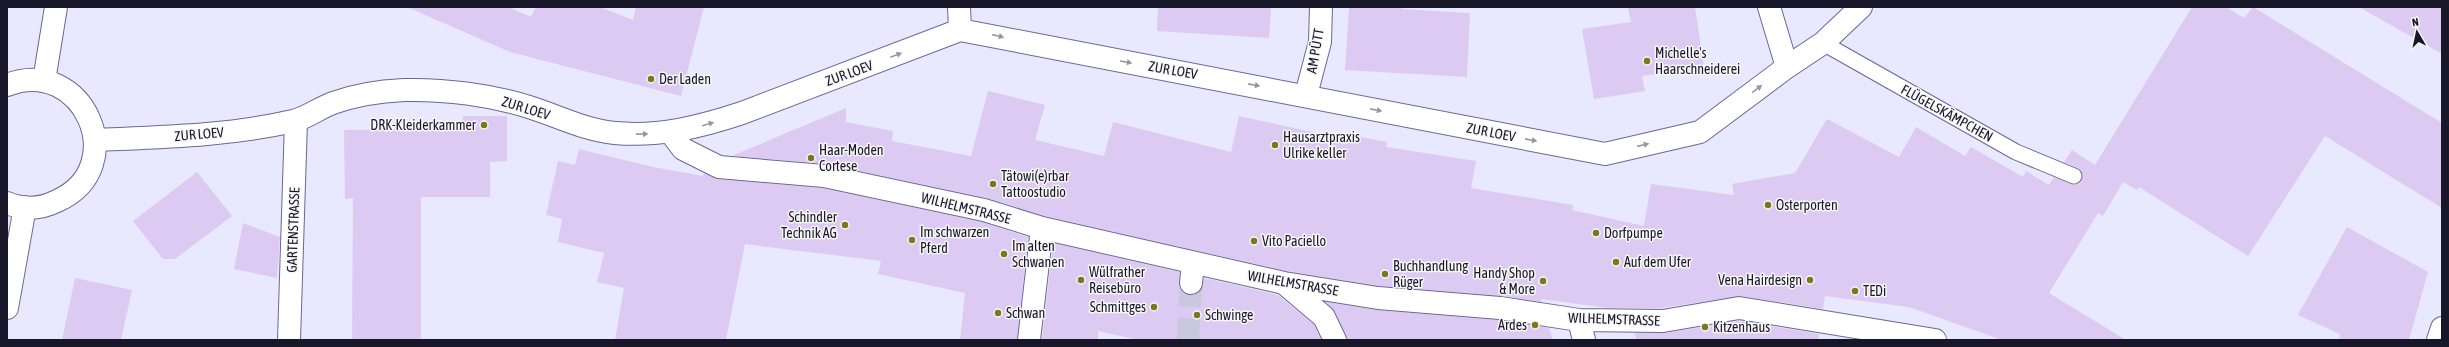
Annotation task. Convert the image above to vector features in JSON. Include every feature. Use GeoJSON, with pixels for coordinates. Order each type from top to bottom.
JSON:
{"type":"FeatureCollection","features":[{"type":"Feature","properties":{"kind":"street"},"geometry":{"type":"LineString","coordinates":[[44,81],[56,7]]}},
{"type":"Feature","properties":{"kind":"street"},"geometry":{"type":"LineString","coordinates":[[959,7],[960,30]]}},
{"type":"Feature","properties":{"kind":"street","name":"AM PÜTT"},"geometry":{"type":"LineString","coordinates":[[1306,95],[1320,42],[1321,7]]}},
{"type":"Feature","properties":{"kind":"street"},"geometry":{"type":"LineString","coordinates":[[1769,7],[1787,66],[1822,43],[1861,7]]}},
{"type":"Feature","properties":{"kind":"street","name":"ZUR LOEV"},"geometry":{"type":"LineString","coordinates":[[95,140],[192,135],[256,128],[296,121],[339,102],[366,94],[404,90],[445,92],[501,99],[530,107],[573,124],[613,133],[642,134],[670,132],[706,125],[960,30],[1306,95],[1605,154],[1700,132],[1787,66]]}},
{"type":"Feature","properties":{"kind":"street"},"geometry":{"type":"LineString","coordinates":[[7,85],[26,80],[44,81],[60,87],[80,102],[89,116],[96,150],[92,168],[83,181],[68,197],[48,206],[16,205],[7,308]]}},
{"type":"Feature","properties":{"kind":"street","name":"GARTENSTRASSE"},"geometry":{"type":"LineString","coordinates":[[289,340],[296,121]]}},
{"type":"Feature","properties":{"kind":"street","name":"WILHELMSTRASSE"},"geometry":{"type":"LineString","coordinates":[[670,132],[683,148],[719,167],[824,176],[984,210],[1192,273],[1284,283],[1378,298],[1500,308],[1581,330],[1663,321],[1739,308],[1935,340]]}},
{"type":"Feature","properties":{"kind":"street"},"geometry":{"type":"LineString","coordinates":[[1029,340],[1042,228]]}},
{"type":"Feature","properties":{"kind":"street"},"geometry":{"type":"LineString","coordinates":[[1284,283],[1324,317],[1335,340]]}},
{"type":"Feature","properties":{"kind":"street"},"geometry":{"type":"LineString","coordinates":[[2438,340],[2442,328]]}},
{"type":"Feature","properties":{"kind":"lane","name":"FLÜGELSKÄMPCHEN"},"geometry":{"type":"LineString","coordinates":[[1822,43],[2016,152],[2074,176]]}},
{"type":"Feature","properties":{"kind":"building"},"geometry":{"type":"Polygon","coordinates":[[[407,7],[508,7],[531,17],[536,7],[600,7],[633,20],[636,7],[704,7],[681,96],[510,52],[407,7]]]}},
{"type":"Feature","properties":{"kind":"building"},"geometry":{"type":"Polygon","coordinates":[[[1158,7],[1271,7],[1269,38],[1157,31],[1158,7]]]}},
{"type":"Feature","properties":{"kind":"building"},"geometry":{"type":"Polygon","coordinates":[[[1349,7],[1402,7],[1402,9],[1470,13],[1467,77],[1345,70],[1349,7]]]}},
{"type":"Feature","properties":{"kind":"building"},"geometry":{"type":"Polygon","coordinates":[[[1628,7],[1695,7],[1704,67],[1642,76],[1645,91],[1594,99],[1582,29],[1631,22],[1628,7]]]}},
{"type":"Feature","properties":{"kind":"building"},"geometry":{"type":"Polygon","coordinates":[[[2192,7],[2226,7],[2244,18],[2253,7],[2442,123],[2442,208],[2325,136],[2248,256],[2139,187],[2137,190],[2123,182],[2103,216],[2098,213],[2049,293],[2126,340],[2002,340],[1909,307],[1825,296],[1823,309],[1741,296],[1662,308],[1608,308],[1541,299],[1542,302],[1501,296],[1380,286],[1286,271],[1045,216],[987,198],[827,164],[732,156],[846,108],[846,122],[893,131],[892,141],[971,156],[988,91],[1045,105],[1035,140],[1104,156],[1113,122],[1231,152],[1239,116],[1339,138],[1340,133],[1387,142],[1386,147],[1476,161],[1471,188],[1573,205],[1572,210],[1644,226],[1651,184],[1734,195],[1732,184],[1795,173],[1827,119],[1899,157],[1916,127],[1965,156],[1971,147],[2023,177],[2026,171],[2049,185],[2054,177],[2075,185],[2080,183],[2083,175],[2078,168],[2064,162],[2072,150],[2095,165],[2192,7]]]}},
{"type":"Feature","properties":{"kind":"building"},"geometry":{"type":"Polygon","coordinates":[[[2359,7],[2442,7],[2442,54],[2359,7]]]}},
{"type":"Feature","properties":{"kind":"building"},"geometry":{"type":"Polygon","coordinates":[[[463,116],[507,116],[507,161],[490,162],[490,197],[421,197],[421,340],[352,340],[353,198],[345,199],[344,130],[462,129],[463,116]]]}},
{"type":"Feature","properties":{"kind":"building"},"geometry":{"type":"Polygon","coordinates":[[[579,149],[653,167],[703,176],[704,173],[718,179],[822,188],[981,222],[1028,237],[1017,340],[960,340],[965,293],[878,274],[881,261],[745,244],[726,340],[615,340],[624,288],[597,282],[604,253],[558,242],[562,219],[546,215],[558,161],[575,165],[579,149]]]}},
{"type":"Feature","properties":{"kind":"building"},"geometry":{"type":"Polygon","coordinates":[[[197,172],[232,216],[175,259],[163,259],[133,221],[197,172]]]}},
{"type":"Feature","properties":{"kind":"building"},"geometry":{"type":"Polygon","coordinates":[[[243,223],[280,237],[277,278],[234,269],[243,223]]]}},
{"type":"Feature","properties":{"kind":"building"},"geometry":{"type":"Polygon","coordinates":[[[2347,227],[2428,272],[2409,340],[2339,340],[2340,334],[2298,315],[2347,227]]]}},
{"type":"Feature","properties":{"kind":"building"},"geometry":{"type":"Polygon","coordinates":[[[1053,243],[1180,272],[1179,288],[1189,295],[1201,291],[1204,278],[1278,295],[1314,325],[1321,340],[1139,340],[1098,331],[1098,340],[1042,340],[1053,243]]]}},
{"type":"Feature","properties":{"kind":"building"},"geometry":{"type":"Polygon","coordinates":[[[75,278],[132,290],[121,340],[62,340],[75,278]]]}},
{"type":"Feature","properties":{"kind":"building"},"geometry":{"type":"Polygon","coordinates":[[[1326,302],[1377,310],[1499,320],[1549,328],[1553,340],[1347,340],[1335,312],[1326,302]]]}},
{"type":"Feature","properties":{"kind":"building"},"geometry":{"type":"Polygon","coordinates":[[[1739,321],[1819,334],[1818,340],[1636,340],[1635,333],[1665,333],[1739,321]]]}},
{"type":"Feature","properties":{"kind":"tunnel"},"geometry":{"type":"LineString","coordinates":[[1188,340],[1191,283]]}},
{"type":"Feature","properties":{"kind":"place","name":"Michelle's Haarschneiderei"},"geometry":{"type":"Point","coordinates":[1647,61]}},
{"type":"Feature","properties":{"kind":"place","name":"Der Laden"},"geometry":{"type":"Point","coordinates":[651,79]}},
{"type":"Feature","properties":{"kind":"place","name":"DRK-Kleiderkammer"},"geometry":{"type":"Point","coordinates":[484,125]}},
{"type":"Feature","properties":{"kind":"place","name":"Hausarztpraxis Ulrike keller"},"geometry":{"type":"Point","coordinates":[1275,145]}},
{"type":"Feature","properties":{"kind":"place","name":"Haar-Moden Cortese"},"geometry":{"type":"Point","coordinates":[811,158]}},
{"type":"Feature","properties":{"kind":"place","name":"Tätowi(e)rbar Tattoostudio"},"geometry":{"type":"Point","coordinates":[993,184]}},
{"type":"Feature","properties":{"kind":"place","name":"Osterporten"},"geometry":{"type":"Point","coordinates":[1768,205]}},
{"type":"Feature","properties":{"kind":"place","name":"Schindler Technik AG"},"geometry":{"type":"Point","coordinates":[845,225]}},
{"type":"Feature","properties":{"kind":"place","name":"Dorfpumpe"},"geometry":{"type":"Point","coordinates":[1596,233]}},
{"type":"Feature","properties":{"kind":"place","name":"Im schwarzen Pferd"},"geometry":{"type":"Point","coordinates":[912,240]}},
{"type":"Feature","properties":{"kind":"place","name":"Vito Paciello"},"geometry":{"type":"Point","coordinates":[1254,241]}},
{"type":"Feature","properties":{"kind":"place","name":"Im alten Schwanen"},"geometry":{"type":"Point","coordinates":[1004,254]}},
{"type":"Feature","properties":{"kind":"place","name":"Auf dem Ufer"},"geometry":{"type":"Point","coordinates":[1616,262]}},
{"type":"Feature","properties":{"kind":"place","name":"Buchhandlung Rüger"},"geometry":{"type":"Point","coordinates":[1385,274]}},
{"type":"Feature","properties":{"kind":"place","name":"Wülfrather Reisebüro"},"geometry":{"type":"Point","coordinates":[1081,280]}},
{"type":"Feature","properties":{"kind":"place","name":"Vena Hairdesign"},"geometry":{"type":"Point","coordinates":[1810,280]}},
{"type":"Feature","properties":{"kind":"place","name":"Handy Shop & More"},"geometry":{"type":"Point","coordinates":[1543,281]}},
{"type":"Feature","properties":{"kind":"place","name":"TEDi"},"geometry":{"type":"Point","coordinates":[1855,291]}},
{"type":"Feature","properties":{"kind":"place","name":"Schmittges"},"geometry":{"type":"Point","coordinates":[1154,307]}},
{"type":"Feature","properties":{"kind":"place","name":"Schwan"},"geometry":{"type":"Point","coordinates":[998,313]}},
{"type":"Feature","properties":{"kind":"place","name":"Schwinge"},"geometry":{"type":"Point","coordinates":[1197,315]}},
{"type":"Feature","properties":{"kind":"place","name":"Ardes"},"geometry":{"type":"Point","coordinates":[1535,325]}},
{"type":"Feature","properties":{"kind":"place","name":"Kitzenhaus"},"geometry":{"type":"Point","coordinates":[1705,327]}}]}
